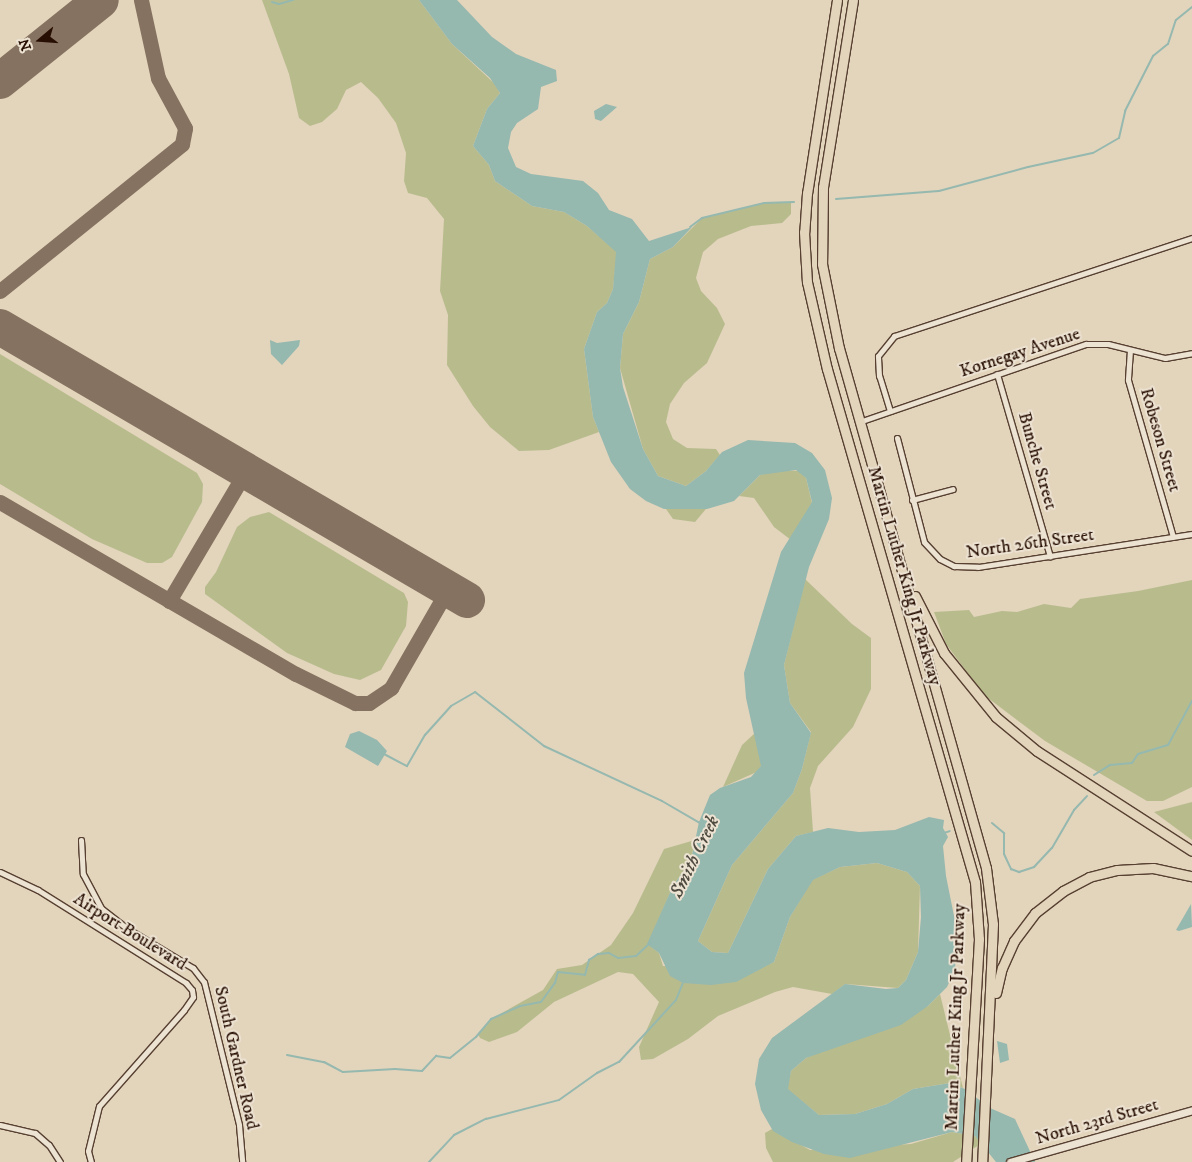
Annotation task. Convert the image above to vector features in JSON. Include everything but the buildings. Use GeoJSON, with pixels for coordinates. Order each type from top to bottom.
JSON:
{"type":"FeatureCollection","features":[{"type":"Feature","properties":{"kind":"highway","name":"Martin Luther King Jr Parkway"},"geometry":{"type":"LineString","coordinates":[[837,0],[806,193],[804,232],[807,282],[827,369],[975,882],[979,939],[966,1162]]}},
{"type":"Feature","properties":{"kind":"highway","name":"Martin Luther King Jr Parkway"},"geometry":{"type":"LineString","coordinates":[[853,0],[826,168],[820,233],[828,307],[986,868],[993,924],[990,1026],[982,1162]]}},
{"type":"Feature","properties":{"kind":"highway"},"geometry":{"type":"LineString","coordinates":[[901,563],[944,653],[996,717],[1037,751],[1192,851]]}},
{"type":"Feature","properties":{"kind":"highway"},"geometry":{"type":"LineString","coordinates":[[990,1026],[997,982],[1007,953],[1024,927],[1048,901],[1083,880],[1117,870],[1153,868],[1192,876]]}},
{"type":"Feature","properties":{"kind":"main road","name":"North 23rd Street"},"geometry":{"type":"LineString","coordinates":[[1010,1162],[1192,1110]]}},
{"type":"Feature","properties":{"kind":"street"},"geometry":{"type":"LineString","coordinates":[[890,411],[879,376],[878,356],[894,336],[1192,238]]}},
{"type":"Feature","properties":{"kind":"street","name":"Kornegay Avenue"},"geometry":{"type":"LineString","coordinates":[[859,422],[1086,344],[1108,344],[1165,358],[1192,353]]}},
{"type":"Feature","properties":{"kind":"street","name":"Robeson Street"},"geometry":{"type":"LineString","coordinates":[[1130,350],[1128,380],[1173,537]]}},
{"type":"Feature","properties":{"kind":"street","name":"Bunche Street"},"geometry":{"type":"LineString","coordinates":[[997,374],[1050,556]]}},
{"type":"Feature","properties":{"kind":"street"},"geometry":{"type":"LineString","coordinates":[[897,438],[912,500],[953,488]]}},
{"type":"Feature","properties":{"kind":"street","name":"North 26th Street"},"geometry":{"type":"LineString","coordinates":[[912,500],[924,542],[947,564],[970,568],[1192,534]]}},
{"type":"Feature","properties":{"kind":"street","name":"South Gardner Road"},"geometry":{"type":"LineString","coordinates":[[81,840],[83,874],[90,892],[102,909],[128,930],[193,968],[204,982],[211,1003],[239,1125],[242,1162]]}},
{"type":"Feature","properties":{"kind":"street","name":"Airport Boulevard"},"geometry":{"type":"LineString","coordinates":[[0,872],[38,890],[186,982],[192,990],[193,997],[184,1010],[99,1106],[89,1143],[91,1162]]}},
{"type":"Feature","properties":{"kind":"street"},"geometry":{"type":"LineString","coordinates":[[0,1125],[35,1133],[49,1145],[60,1162]]}},
{"type":"Feature","properties":{"kind":"green space"},"geometry":{"type":"Polygon","coordinates":[[[262,0],[419,0],[452,44],[495,84],[500,93],[487,109],[473,146],[489,165],[495,181],[532,206],[564,212],[587,226],[617,252],[613,289],[607,303],[597,312],[584,349],[593,417],[599,432],[549,450],[519,451],[490,427],[473,406],[447,365],[448,315],[440,291],[444,219],[427,198],[408,193],[404,181],[406,153],[396,123],[378,98],[361,82],[346,90],[337,109],[322,122],[310,126],[299,118],[289,74],[262,0]]]}},
{"type":"Feature","properties":{"kind":"green space"},"geometry":{"type":"Polygon","coordinates":[[[791,202],[791,214],[782,223],[751,226],[718,239],[703,252],[696,278],[701,291],[717,308],[725,324],[707,363],[684,383],[670,404],[666,422],[673,439],[687,448],[716,449],[720,455],[706,471],[686,486],[658,476],[643,449],[620,368],[623,334],[639,302],[650,259],[673,247],[702,218],[764,203],[791,202]]]}},
{"type":"Feature","properties":{"kind":"green space"},"geometry":{"type":"Polygon","coordinates":[[[0,354],[197,473],[203,484],[202,502],[172,557],[162,563],[147,563],[92,539],[0,484],[0,354]]]}},
{"type":"Feature","properties":{"kind":"green space"},"geometry":{"type":"Polygon","coordinates":[[[778,470],[800,471],[806,478],[812,503],[791,540],[774,527],[754,498],[739,496],[760,475],[778,470]]]}},
{"type":"Feature","properties":{"kind":"green space"},"geometry":{"type":"Polygon","coordinates":[[[666,509],[706,509],[695,522],[673,519],[666,509]]]}},
{"type":"Feature","properties":{"kind":"green space"},"geometry":{"type":"Polygon","coordinates":[[[269,512],[404,593],[408,602],[406,626],[381,670],[360,680],[334,674],[287,653],[205,594],[205,587],[216,572],[237,527],[250,517],[269,512]]]}},
{"type":"Feature","properties":{"kind":"green space"},"geometry":{"type":"Polygon","coordinates":[[[805,579],[852,624],[871,638],[871,689],[853,727],[818,766],[810,788],[813,832],[796,836],[768,869],[728,953],[712,952],[698,941],[732,865],[793,793],[802,769],[811,732],[790,703],[784,665],[805,579]]]}},
{"type":"Feature","properties":{"kind":"green space"},"geometry":{"type":"Polygon","coordinates":[[[1192,580],[1192,787],[1163,801],[1147,801],[1045,741],[984,695],[946,644],[934,612],[969,610],[974,617],[1002,611],[1017,612],[1044,604],[1071,608],[1080,599],[1138,591],[1192,580]]]}},
{"type":"Feature","properties":{"kind":"green space"},"geometry":{"type":"Polygon","coordinates":[[[755,733],[763,761],[759,771],[723,787],[742,745],[755,733]]]}},
{"type":"Feature","properties":{"kind":"green space"},"geometry":{"type":"Polygon","coordinates":[[[1192,802],[1192,840],[1154,812],[1192,802]]]}},
{"type":"Feature","properties":{"kind":"green space"},"geometry":{"type":"Polygon","coordinates":[[[695,840],[691,860],[673,886],[648,944],[659,953],[663,966],[757,969],[774,962],[790,917],[812,880],[840,867],[877,863],[907,872],[920,886],[918,952],[906,980],[898,988],[845,984],[832,994],[793,987],[775,992],[718,1016],[688,1039],[653,1059],[641,1060],[639,1047],[659,1002],[633,974],[618,972],[554,1002],[517,1032],[489,1042],[480,1038],[478,1034],[491,1019],[543,990],[557,969],[582,965],[611,945],[633,913],[664,849],[695,840]]]}},
{"type":"Feature","properties":{"kind":"green space"},"geometry":{"type":"Polygon","coordinates":[[[940,994],[963,1088],[950,1083],[913,1089],[887,1104],[855,1114],[819,1115],[787,1089],[791,1071],[806,1058],[928,1006],[940,994]]]}},
{"type":"Feature","properties":{"kind":"green space"},"geometry":{"type":"Polygon","coordinates":[[[772,1129],[810,1150],[911,1144],[952,1132],[975,1136],[982,1143],[953,1162],[773,1162],[766,1148],[765,1133],[772,1129]]]}},
{"type":"Feature","properties":{"kind":"water","name":"Smith Creek"},"geometry":{"type":"Polygon","coordinates":[[[419,0],[457,0],[492,37],[516,54],[556,70],[557,81],[541,87],[538,109],[517,123],[511,132],[508,148],[516,167],[531,174],[583,181],[598,193],[609,210],[632,219],[649,241],[692,227],[673,247],[650,259],[639,302],[623,334],[620,368],[623,387],[643,449],[658,476],[686,486],[706,471],[722,452],[748,440],[795,443],[812,453],[825,470],[832,498],[829,519],[809,567],[784,665],[790,703],[811,733],[802,769],[793,793],[732,865],[698,941],[712,952],[728,953],[768,869],[796,836],[828,828],[859,832],[895,830],[929,817],[944,820],[943,828],[948,837],[943,846],[946,876],[957,931],[955,970],[947,987],[928,1006],[901,1025],[806,1058],[791,1071],[788,1089],[819,1115],[855,1114],[887,1104],[913,1089],[950,1083],[965,1089],[990,1108],[1015,1119],[1035,1162],[996,1162],[975,1136],[952,1132],[850,1158],[824,1154],[792,1142],[773,1131],[761,1110],[755,1084],[759,1059],[772,1038],[845,984],[886,989],[898,988],[906,980],[918,952],[921,917],[920,886],[907,872],[877,863],[840,867],[813,880],[790,917],[774,962],[736,982],[711,985],[683,983],[670,976],[659,953],[647,944],[673,886],[691,860],[699,822],[710,795],[720,788],[751,777],[761,766],[746,698],[744,673],[781,552],[812,502],[806,478],[796,470],[760,475],[734,501],[707,509],[664,509],[646,501],[630,489],[611,462],[593,417],[584,349],[597,312],[607,303],[613,289],[616,252],[587,226],[564,212],[532,206],[495,181],[489,165],[473,146],[487,109],[500,93],[490,78],[452,44],[419,0]]]}},
{"type":"Feature","properties":{"kind":"water"},"geometry":{"type":"Polygon","coordinates":[[[606,104],[617,107],[601,121],[595,119],[594,111],[606,104]]]}},
{"type":"Feature","properties":{"kind":"water"},"geometry":{"type":"Polygon","coordinates":[[[270,340],[277,343],[300,340],[299,346],[282,365],[271,354],[270,340]]]}},
{"type":"Feature","properties":{"kind":"water"},"geometry":{"type":"Polygon","coordinates":[[[359,731],[377,740],[387,751],[378,766],[345,747],[350,734],[359,731]]]}},
{"type":"Feature","properties":{"kind":"water"},"geometry":{"type":"Polygon","coordinates":[[[1191,904],[1192,927],[1179,931],[1176,930],[1191,904]]]}},
{"type":"Feature","properties":{"kind":"water"},"geometry":{"type":"Polygon","coordinates":[[[997,1041],[1007,1044],[1009,1060],[1000,1063],[997,1041]]]}},
{"type":"Feature","properties":{"kind":"waterway"},"geometry":{"type":"LineString","coordinates":[[272,2],[279,4],[293,0]]}},
{"type":"Feature","properties":{"kind":"waterway"},"geometry":{"type":"LineString","coordinates":[[836,199],[939,191],[1028,167],[1093,153],[1119,138],[1125,111],[1153,56],[1168,44],[1176,20],[1192,7]]}},
{"type":"Feature","properties":{"kind":"waterway"},"geometry":{"type":"LineString","coordinates":[[690,227],[702,218],[764,203],[794,202]]}},
{"type":"Feature","properties":{"kind":"waterway","name":"Smith Creek"},"geometry":{"type":"LineString","coordinates":[[384,754],[407,766],[425,735],[451,706],[475,692],[544,746],[662,801],[700,823]]}},
{"type":"Feature","properties":{"kind":"waterway"},"geometry":{"type":"LineString","coordinates":[[1094,775],[1110,765],[1132,763],[1138,754],[1168,745],[1192,701]]}},
{"type":"Feature","properties":{"kind":"waterway"},"geometry":{"type":"LineString","coordinates":[[992,823],[1004,833],[1004,854],[1011,869],[1019,872],[1034,867],[1052,848],[1074,810],[1087,796]]}},
{"type":"Feature","properties":{"kind":"waterway"},"geometry":{"type":"LineString","coordinates":[[944,833],[950,831]]}},
{"type":"Feature","properties":{"kind":"waterway"},"geometry":{"type":"LineString","coordinates":[[287,1055],[324,1062],[343,1072],[395,1069],[422,1071],[436,1056],[450,1058],[476,1037],[491,1019],[520,1006],[541,1002],[555,983],[558,972],[585,975],[589,960],[598,954],[609,953],[618,958],[636,956],[649,944]]}},
{"type":"Feature","properties":{"kind":"waterway"},"geometry":{"type":"LineString","coordinates":[[429,1162],[454,1135],[486,1119],[559,1100],[597,1073],[619,1062],[676,1000],[683,983]]}},
{"type":"Feature","properties":{"kind":"taxiway"},"geometry":{"type":"LineString","coordinates":[[0,291],[182,144],[185,128],[158,78],[141,0]]}},
{"type":"Feature","properties":{"kind":"taxiway"},"geometry":{"type":"LineString","coordinates":[[169,601],[246,471]]}},
{"type":"Feature","properties":{"kind":"taxiway"},"geometry":{"type":"LineString","coordinates":[[0,502],[296,674],[355,703],[369,703],[391,688],[448,589]]}},
{"type":"Feature","properties":{"kind":"runway"},"geometry":{"type":"LineString","coordinates":[[0,81],[101,0]]}},
{"type":"Feature","properties":{"kind":"runway"},"geometry":{"type":"LineString","coordinates":[[0,327],[467,600]]}}]}
